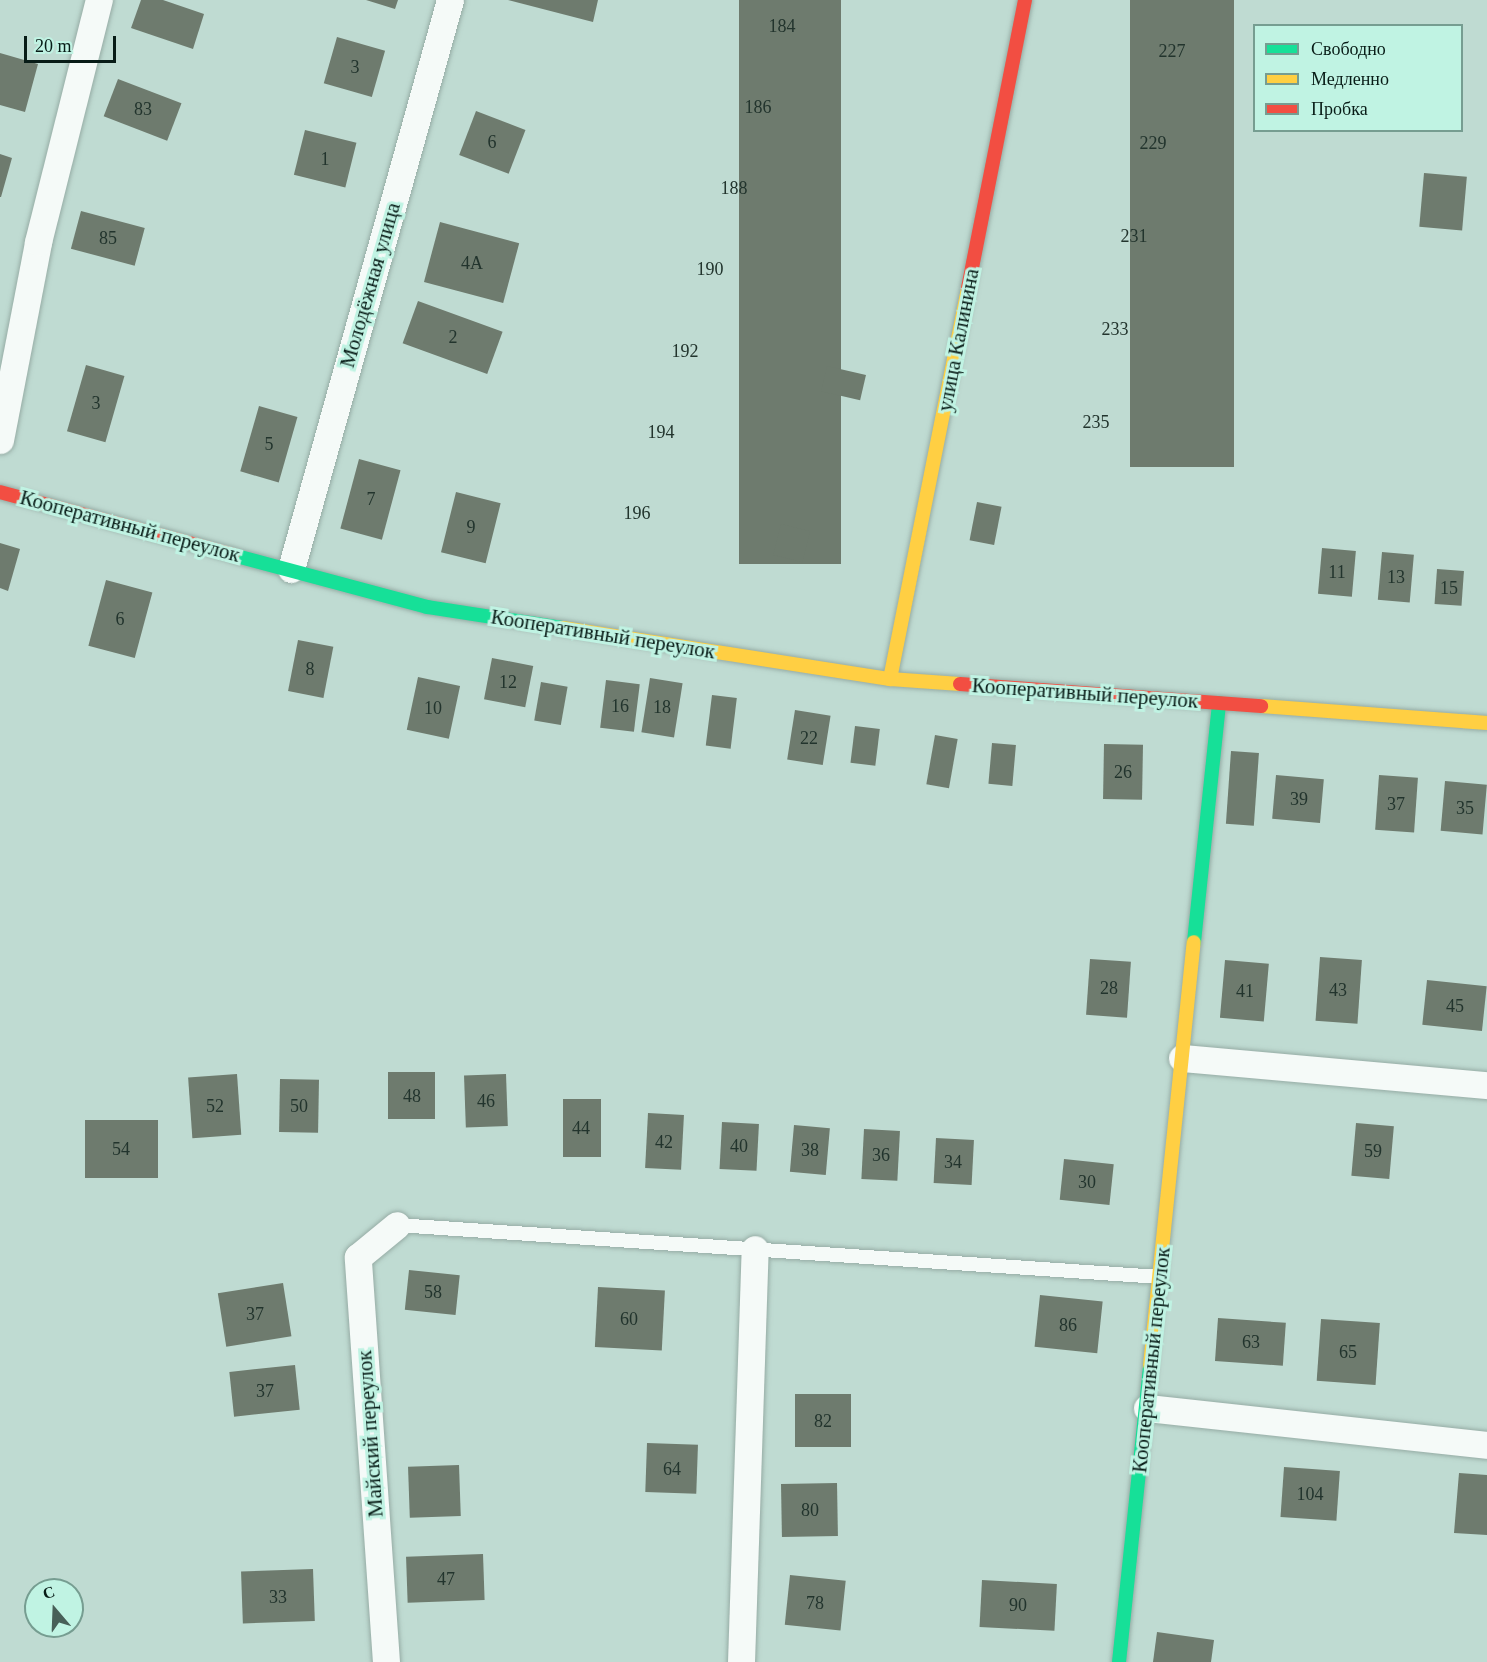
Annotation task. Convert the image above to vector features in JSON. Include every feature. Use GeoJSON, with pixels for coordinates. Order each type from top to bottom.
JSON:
{"type":"FeatureCollection","features":[{"type":"Feature","properties":{"kind":"street"},"geometry":{"type":"LineString","coordinates":[[0,440],[38,242],[99,0]]}},
{"type":"Feature","properties":{"kind":"street","name":"Молодёжная улица"},"geometry":{"type":"LineString","coordinates":[[291,569],[450,0]]}},
{"type":"Feature","properties":{"kind":"street","name":"улица Калинина"},"geometry":{"type":"LineString","coordinates":[[890,679],[1025,0]]}},
{"type":"Feature","properties":{"kind":"street","name":"Кооперативный переулок"},"geometry":{"type":"LineString","coordinates":[[0,492],[427,607],[890,679],[1487,723]]}},
{"type":"Feature","properties":{"kind":"street","name":"Кооперативный переулок"},"geometry":{"type":"LineString","coordinates":[[1119,1662],[1219,703]]}},
{"type":"Feature","properties":{"kind":"street"},"geometry":{"type":"LineString","coordinates":[[1182,1058],[1487,1085]]}},
{"type":"Feature","properties":{"kind":"street","name":"Майский переулок"},"geometry":{"type":"LineString","coordinates":[[386,1662],[358,1257],[397,1225]]}},
{"type":"Feature","properties":{"kind":"street"},"geometry":{"type":"LineString","coordinates":[[741,1662],[755,1249]]}},
{"type":"Feature","properties":{"kind":"street"},"geometry":{"type":"LineString","coordinates":[[1147,1408],[1487,1445]]}},
{"type":"Feature","properties":{"kind":"lane"},"geometry":{"type":"LineString","coordinates":[[397,1225],[1160,1277]]}},
{"type":"Feature","properties":{"kind":"building"},"geometry":{"type":"Polygon","coordinates":[[[141,0],[163,0],[204,14],[193,49],[131,28],[141,0]]]}},
{"type":"Feature","properties":{"kind":"building"},"geometry":{"type":"Polygon","coordinates":[[[366,0],[398,0],[395,9],[366,0]]]}},
{"type":"Feature","properties":{"kind":"building"},"geometry":{"type":"Polygon","coordinates":[[[508,0],[598,0],[593,22],[508,0]]]}},
{"type":"Feature","properties":{"kind":"building"},"geometry":{"type":"Polygon","coordinates":[[[739,0],[841,0],[841,564],[739,564],[739,0]]]}},
{"type":"Feature","properties":{"kind":"building"},"geometry":{"type":"Polygon","coordinates":[[[1130,0],[1234,0],[1234,467],[1130,467],[1130,0]]]}},
{"type":"Feature","properties":{"kind":"building"},"geometry":{"type":"Polygon","coordinates":[[[337,37],[385,51],[372,97],[324,83],[337,37]]]}},
{"type":"Feature","properties":{"kind":"building"},"geometry":{"type":"Polygon","coordinates":[[[0,53],[38,64],[25,112],[0,105],[0,53]]]}},
{"type":"Feature","properties":{"kind":"building"},"geometry":{"type":"Polygon","coordinates":[[[118,79],[181,103],[167,141],[104,116],[118,79]]]}},
{"type":"Feature","properties":{"kind":"building"},"geometry":{"type":"Polygon","coordinates":[[[476,111],[525,130],[509,174],[459,155],[476,111]]]}},
{"type":"Feature","properties":{"kind":"building"},"geometry":{"type":"Polygon","coordinates":[[[305,130],[356,143],[345,187],[294,175],[305,130]]]}},
{"type":"Feature","properties":{"kind":"building"},"geometry":{"type":"Polygon","coordinates":[[[0,154],[12,158],[1,197],[0,197],[0,154]]]}},
{"type":"Feature","properties":{"kind":"building"},"geometry":{"type":"Polygon","coordinates":[[[1424,173],[1467,177],[1462,231],[1419,227],[1424,173]]]}},
{"type":"Feature","properties":{"kind":"building"},"geometry":{"type":"Polygon","coordinates":[[[81,211],[145,228],[135,266],[71,249],[81,211]]]}},
{"type":"Feature","properties":{"kind":"building"},"geometry":{"type":"Polygon","coordinates":[[[440,222],[519,243],[503,303],[424,282],[440,222]]]}},
{"type":"Feature","properties":{"kind":"building"},"geometry":{"type":"Polygon","coordinates":[[[418,301],[503,332],[487,374],[403,343],[418,301]]]}},
{"type":"Feature","properties":{"kind":"building"},"geometry":{"type":"Polygon","coordinates":[[[86,365],[124,376],[105,442],[67,431],[86,365]]]}},
{"type":"Feature","properties":{"kind":"building"},"geometry":{"type":"Polygon","coordinates":[[[827,366],[866,375],[860,400],[821,391],[827,366]]]}},
{"type":"Feature","properties":{"kind":"building"},"geometry":{"type":"Polygon","coordinates":[[[259,406],[297,417],[279,482],[240,471],[259,406]]]}},
{"type":"Feature","properties":{"kind":"building"},"geometry":{"type":"Polygon","coordinates":[[[359,459],[401,470],[382,540],[340,529],[359,459]]]}},
{"type":"Feature","properties":{"kind":"building"},"geometry":{"type":"Polygon","coordinates":[[[456,492],[501,503],[486,563],[441,552],[456,492]]]}},
{"type":"Feature","properties":{"kind":"building"},"geometry":{"type":"Polygon","coordinates":[[[977,502],[1002,507],[994,545],[970,540],[977,502]]]}},
{"type":"Feature","properties":{"kind":"building"},"geometry":{"type":"Polygon","coordinates":[[[781,524],[810,531],[802,562],[773,555],[781,524]]]}},
{"type":"Feature","properties":{"kind":"building"},"geometry":{"type":"Polygon","coordinates":[[[0,543],[20,549],[8,591],[0,588],[0,543]]]}},
{"type":"Feature","properties":{"kind":"building"},"geometry":{"type":"Polygon","coordinates":[[[1322,548],[1356,551],[1352,597],[1318,594],[1322,548]]]}},
{"type":"Feature","properties":{"kind":"building"},"geometry":{"type":"Polygon","coordinates":[[[1382,552],[1414,555],[1410,603],[1378,600],[1382,552]]]}},
{"type":"Feature","properties":{"kind":"building"},"geometry":{"type":"Polygon","coordinates":[[[1437,569],[1464,571],[1461,606],[1435,604],[1437,569]]]}},
{"type":"Feature","properties":{"kind":"building"},"geometry":{"type":"Polygon","coordinates":[[[106,580],[152,592],[135,658],[88,646],[106,580]]]}},
{"type":"Feature","properties":{"kind":"building"},"geometry":{"type":"Polygon","coordinates":[[[298,640],[333,647],[323,698],[288,691],[298,640]]]}},
{"type":"Feature","properties":{"kind":"building"},"geometry":{"type":"Polygon","coordinates":[[[492,658],[533,666],[525,707],[484,699],[492,658]]]}},
{"type":"Feature","properties":{"kind":"building"},"geometry":{"type":"Polygon","coordinates":[[[418,677],[460,686],[449,739],[407,730],[418,677]]]}},
{"type":"Feature","properties":{"kind":"building"},"geometry":{"type":"Polygon","coordinates":[[[650,678],[683,683],[674,737],[641,732],[650,678]]]}},
{"type":"Feature","properties":{"kind":"building"},"geometry":{"type":"Polygon","coordinates":[[[606,680],[640,684],[634,732],[600,728],[606,680]]]}},
{"type":"Feature","properties":{"kind":"building"},"geometry":{"type":"Polygon","coordinates":[[[541,682],[568,687],[561,725],[534,720],[541,682]]]}},
{"type":"Feature","properties":{"kind":"building"},"geometry":{"type":"Polygon","coordinates":[[[712,695],[737,698],[731,749],[706,746],[712,695]]]}},
{"type":"Feature","properties":{"kind":"building"},"geometry":{"type":"Polygon","coordinates":[[[795,710],[831,716],[823,765],[787,759],[795,710]]]}},
{"type":"Feature","properties":{"kind":"building"},"geometry":{"type":"Polygon","coordinates":[[[855,726],[880,729],[875,766],[850,763],[855,726]]]}},
{"type":"Feature","properties":{"kind":"building"},"geometry":{"type":"Polygon","coordinates":[[[935,735],[958,739],[949,788],[926,784],[935,735]]]}},
{"type":"Feature","properties":{"kind":"building"},"geometry":{"type":"Polygon","coordinates":[[[992,743],[1016,745],[1012,786],[988,784],[992,743]]]}},
{"type":"Feature","properties":{"kind":"building"},"geometry":{"type":"Polygon","coordinates":[[[1104,744],[1143,745],[1142,800],[1103,799],[1104,744]]]}},
{"type":"Feature","properties":{"kind":"building"},"geometry":{"type":"Polygon","coordinates":[[[1231,751],[1259,753],[1254,826],[1226,824],[1231,751]]]}},
{"type":"Feature","properties":{"kind":"building"},"geometry":{"type":"Polygon","coordinates":[[[1276,775],[1324,779],[1320,823],[1272,819],[1276,775]]]}},
{"type":"Feature","properties":{"kind":"building"},"geometry":{"type":"Polygon","coordinates":[[[1379,775],[1418,778],[1414,833],[1375,830],[1379,775]]]}},
{"type":"Feature","properties":{"kind":"building"},"geometry":{"type":"Polygon","coordinates":[[[1445,781],[1487,785],[1482,834],[1441,831],[1445,781]]]}},
{"type":"Feature","properties":{"kind":"building"},"geometry":{"type":"Polygon","coordinates":[[[1320,957],[1362,960],[1357,1024],[1316,1021],[1320,957]]]}},
{"type":"Feature","properties":{"kind":"building"},"geometry":{"type":"Polygon","coordinates":[[[1090,959],[1131,962],[1127,1018],[1086,1015],[1090,959]]]}},
{"type":"Feature","properties":{"kind":"building"},"geometry":{"type":"Polygon","coordinates":[[[1225,960],[1269,964],[1264,1022],[1220,1018],[1225,960]]]}},
{"type":"Feature","properties":{"kind":"building"},"geometry":{"type":"Polygon","coordinates":[[[1427,980],[1487,986],[1482,1031],[1422,1025],[1427,980]]]}},
{"type":"Feature","properties":{"kind":"building"},"geometry":{"type":"Polygon","coordinates":[[[388,1072],[435,1072],[435,1119],[388,1119],[388,1072]]]}},
{"type":"Feature","properties":{"kind":"building"},"geometry":{"type":"Polygon","coordinates":[[[237,1074],[241,1135],[192,1138],[188,1077],[237,1074]]]}},
{"type":"Feature","properties":{"kind":"building"},"geometry":{"type":"Polygon","coordinates":[[[506,1074],[508,1126],[466,1127],[464,1075],[506,1074]]]}},
{"type":"Feature","properties":{"kind":"building"},"geometry":{"type":"Polygon","coordinates":[[[280,1079],[319,1080],[318,1133],[279,1132],[280,1079]]]}},
{"type":"Feature","properties":{"kind":"building"},"geometry":{"type":"Polygon","coordinates":[[[563,1099],[601,1099],[601,1157],[563,1157],[563,1099]]]}},
{"type":"Feature","properties":{"kind":"building"},"geometry":{"type":"Polygon","coordinates":[[[648,1113],[684,1115],[681,1170],[645,1168],[648,1113]]]}},
{"type":"Feature","properties":{"kind":"building"},"geometry":{"type":"Polygon","coordinates":[[[85,1120],[158,1120],[158,1178],[85,1178],[85,1120]]]}},
{"type":"Feature","properties":{"kind":"building"},"geometry":{"type":"Polygon","coordinates":[[[722,1122],[759,1124],[756,1171],[720,1169],[722,1122]]]}},
{"type":"Feature","properties":{"kind":"building"},"geometry":{"type":"Polygon","coordinates":[[[1356,1123],[1394,1126],[1389,1179],[1351,1176],[1356,1123]]]}},
{"type":"Feature","properties":{"kind":"building"},"geometry":{"type":"Polygon","coordinates":[[[794,1125],[830,1128],[826,1175],[790,1172],[794,1125]]]}},
{"type":"Feature","properties":{"kind":"building"},"geometry":{"type":"Polygon","coordinates":[[[864,1129],[900,1131],[897,1181],[861,1179],[864,1129]]]}},
{"type":"Feature","properties":{"kind":"building"},"geometry":{"type":"Polygon","coordinates":[[[936,1138],[974,1140],[972,1185],[934,1183],[936,1138]]]}},
{"type":"Feature","properties":{"kind":"building"},"geometry":{"type":"Polygon","coordinates":[[[1064,1159],[1114,1164],[1109,1205],[1060,1200],[1064,1159]]]}},
{"type":"Feature","properties":{"kind":"building"},"geometry":{"type":"Polygon","coordinates":[[[409,1270],[460,1275],[456,1315],[405,1310],[409,1270]]]}},
{"type":"Feature","properties":{"kind":"building"},"geometry":{"type":"Polygon","coordinates":[[[283,1283],[291,1336],[226,1347],[218,1293],[283,1283]]]}},
{"type":"Feature","properties":{"kind":"building"},"geometry":{"type":"Polygon","coordinates":[[[598,1287],[665,1291],[662,1350],[595,1347],[598,1287]]]}},
{"type":"Feature","properties":{"kind":"building"},"geometry":{"type":"Polygon","coordinates":[[[1040,1295],[1103,1302],[1097,1353],[1035,1347],[1040,1295]]]}},
{"type":"Feature","properties":{"kind":"building"},"geometry":{"type":"Polygon","coordinates":[[[1218,1318],[1286,1323],[1283,1366],[1215,1361],[1218,1318]]]}},
{"type":"Feature","properties":{"kind":"building"},"geometry":{"type":"Polygon","coordinates":[[[1321,1319],[1380,1323],[1376,1385],[1317,1381],[1321,1319]]]}},
{"type":"Feature","properties":{"kind":"building"},"geometry":{"type":"Polygon","coordinates":[[[295,1365],[300,1410],[234,1417],[229,1372],[295,1365]]]}},
{"type":"Feature","properties":{"kind":"building"},"geometry":{"type":"Polygon","coordinates":[[[795,1394],[851,1394],[851,1447],[795,1447],[795,1394]]]}},
{"type":"Feature","properties":{"kind":"building"},"geometry":{"type":"Polygon","coordinates":[[[647,1443],[698,1445],[696,1494],[645,1492],[647,1443]]]}},
{"type":"Feature","properties":{"kind":"building"},"geometry":{"type":"Polygon","coordinates":[[[459,1465],[461,1516],[410,1518],[408,1467],[459,1465]]]}},
{"type":"Feature","properties":{"kind":"building"},"geometry":{"type":"Polygon","coordinates":[[[1284,1467],[1340,1471],[1336,1521],[1281,1517],[1284,1467]]]}},
{"type":"Feature","properties":{"kind":"building"},"geometry":{"type":"Polygon","coordinates":[[[1459,1473],[1487,1475],[1487,1535],[1454,1533],[1459,1473]]]}},
{"type":"Feature","properties":{"kind":"building"},"geometry":{"type":"Polygon","coordinates":[[[837,1483],[838,1536],[782,1537],[781,1484],[837,1483]]]}},
{"type":"Feature","properties":{"kind":"building"},"geometry":{"type":"Polygon","coordinates":[[[483,1554],[485,1600],[408,1603],[406,1557],[483,1554]]]}},
{"type":"Feature","properties":{"kind":"building"},"geometry":{"type":"Polygon","coordinates":[[[313,1569],[315,1621],[243,1623],[241,1572],[313,1569]]]}},
{"type":"Feature","properties":{"kind":"building"},"geometry":{"type":"Polygon","coordinates":[[[790,1575],[846,1581],[840,1631],[785,1625],[790,1575]]]}},
{"type":"Feature","properties":{"kind":"building"},"geometry":{"type":"Polygon","coordinates":[[[982,1580],[1057,1584],[1054,1631],[980,1627],[982,1580]]]}},
{"type":"Feature","properties":{"kind":"building"},"geometry":{"type":"Polygon","coordinates":[[[1157,1632],[1214,1640],[1211,1662],[1153,1662],[1157,1632]]]}},
{"type":"Feature","properties":{"kind":"traffic: fast"},"geometry":{"type":"LineString","coordinates":[[233,555],[427,607],[563,628]]}},
{"type":"Feature","properties":{"kind":"traffic: fast"},"geometry":{"type":"LineString","coordinates":[[1194,942],[1219,703]]}},
{"type":"Feature","properties":{"kind":"traffic: fast"},"geometry":{"type":"LineString","coordinates":[[1119,1662],[1150,1365]]}},
{"type":"Feature","properties":{"kind":"traffic: slow"},"geometry":{"type":"LineString","coordinates":[[890,679],[968,288]]}},
{"type":"Feature","properties":{"kind":"traffic: slow"},"geometry":{"type":"LineString","coordinates":[[563,628],[890,679],[960,684]]}},
{"type":"Feature","properties":{"kind":"traffic: slow"},"geometry":{"type":"LineString","coordinates":[[1261,706],[1487,723]]}},
{"type":"Feature","properties":{"kind":"traffic: slow"},"geometry":{"type":"LineString","coordinates":[[1150,1365],[1194,942]]}},
{"type":"Feature","properties":{"kind":"traffic: jam"},"geometry":{"type":"LineString","coordinates":[[968,288],[1025,0]]}},
{"type":"Feature","properties":{"kind":"traffic: jam"},"geometry":{"type":"LineString","coordinates":[[0,492],[233,555]]}},
{"type":"Feature","properties":{"kind":"traffic: jam"},"geometry":{"type":"LineString","coordinates":[[960,684],[1261,706]]}}]}
